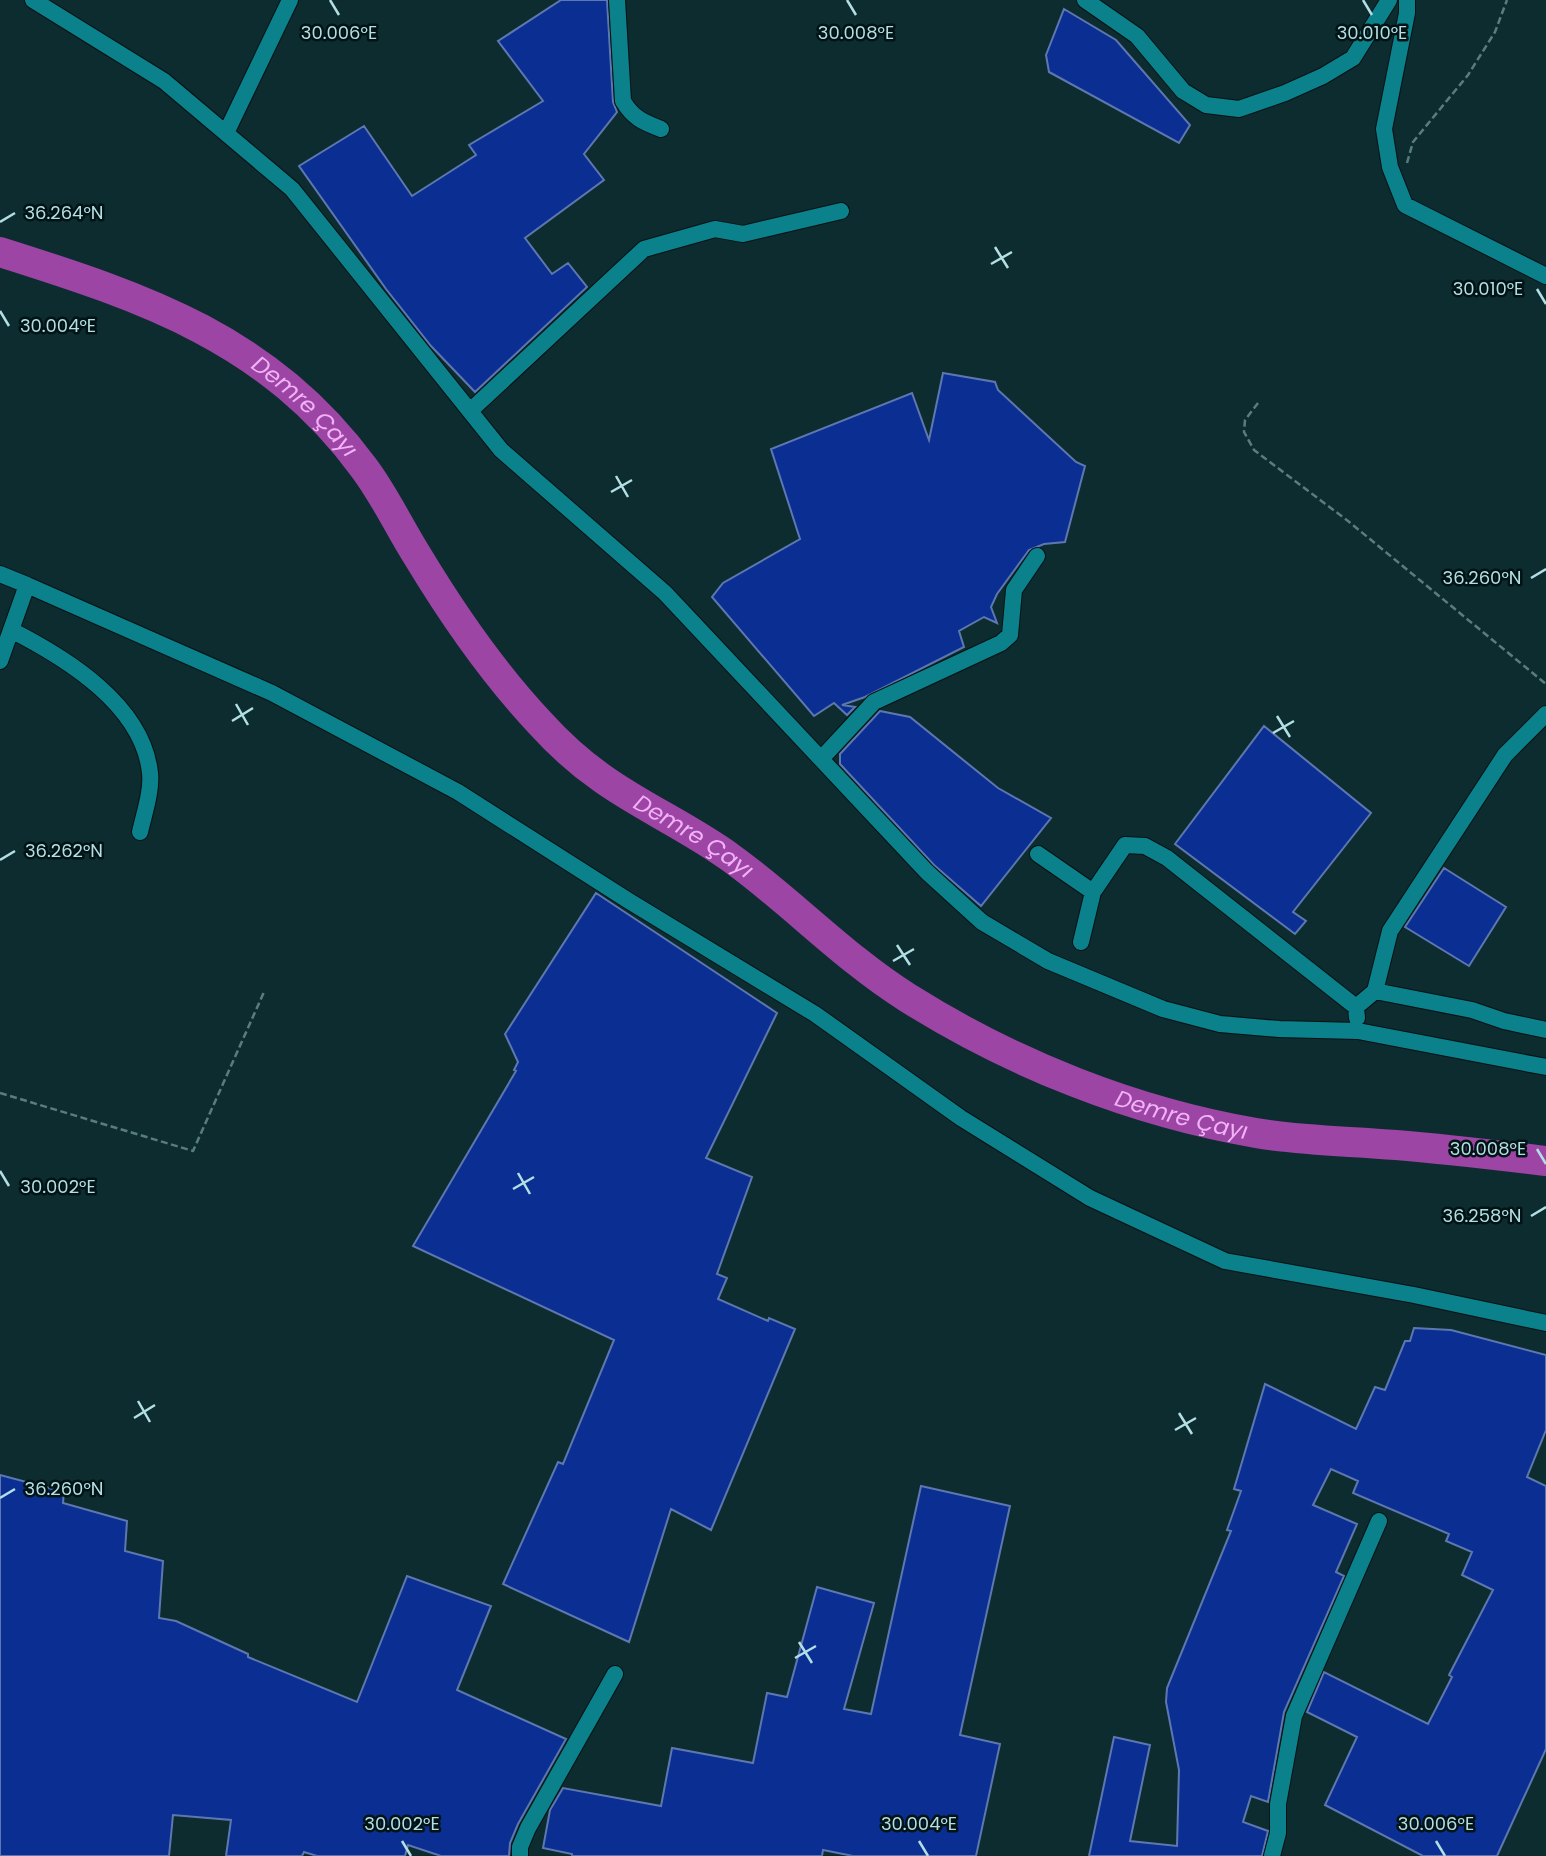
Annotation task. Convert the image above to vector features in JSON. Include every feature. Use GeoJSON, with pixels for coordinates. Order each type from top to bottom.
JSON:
{"type":"FeatureCollection","features":[{"type":"Feature","properties":{"kind":"street"},"geometry":{"type":"LineString","coordinates":[[33,0],[164,81],[292,188],[501,450],[664,593],[927,872],[982,922],[1048,961],[1163,1009],[1220,1024],[1358,1031],[1546,1067]]}},
{"type":"Feature","properties":{"kind":"street"},"geometry":{"type":"LineString","coordinates":[[226,133],[290,0]]}},
{"type":"Feature","properties":{"kind":"street"},"geometry":{"type":"LineString","coordinates":[[617,0],[623,101],[631,114],[640,121],[661,129]]}},
{"type":"Feature","properties":{"kind":"street"},"geometry":{"type":"LineString","coordinates":[[1085,0],[1137,36],[1183,91],[1206,105],[1239,109],[1285,93],[1323,76],[1353,58],[1389,0]]}},
{"type":"Feature","properties":{"kind":"street"},"geometry":{"type":"LineString","coordinates":[[1407,0],[1407,13],[1384,130],[1390,167],[1405,205],[1546,276]]}},
{"type":"Feature","properties":{"kind":"street"},"geometry":{"type":"LineString","coordinates":[[470,411],[644,249],[715,229],[743,234],[841,211]]}},
{"type":"Feature","properties":{"kind":"street"},"geometry":{"type":"LineString","coordinates":[[821,759],[874,702],[1001,643],[1010,635],[1014,590],[1037,556]]}},
{"type":"Feature","properties":{"kind":"street"},"geometry":{"type":"LineString","coordinates":[[0,574],[272,693],[458,792],[629,901],[815,1014],[961,1118],[1090,1198],[1225,1261],[1414,1295],[1546,1323]]}},
{"type":"Feature","properties":{"kind":"street"},"geometry":{"type":"LineString","coordinates":[[0,661],[9,622],[27,585]]}},
{"type":"Feature","properties":{"kind":"street"},"geometry":{"type":"LineString","coordinates":[[9,622],[95,682],[127,718],[146,751],[150,776],[140,832]]}},
{"type":"Feature","properties":{"kind":"street"},"geometry":{"type":"LineString","coordinates":[[1356,1007],[1376,991],[1390,931],[1505,755],[1546,714]]}},
{"type":"Feature","properties":{"kind":"street"},"geometry":{"type":"LineString","coordinates":[[1081,942],[1093,892],[1125,845],[1145,846],[1167,858],[1356,1007],[1358,1031]]}},
{"type":"Feature","properties":{"kind":"street"},"geometry":{"type":"LineString","coordinates":[[1038,854],[1093,892]]}},
{"type":"Feature","properties":{"kind":"street"},"geometry":{"type":"LineString","coordinates":[[1376,991],[1472,1010],[1504,1021],[1546,1030]]}},
{"type":"Feature","properties":{"kind":"street"},"geometry":{"type":"LineString","coordinates":[[1272,1856],[1278,1833],[1278,1804],[1294,1716],[1379,1521]]}},
{"type":"Feature","properties":{"kind":"street"},"geometry":{"type":"LineString","coordinates":[[520,1856],[520,1847],[528,1828],[615,1674]]}},
{"type":"Feature","properties":{"kind":"path"},"geometry":{"type":"LineString","coordinates":[[1399,190],[1413,142],[1468,75],[1495,32],[1507,0]]}},
{"type":"Feature","properties":{"kind":"path"},"geometry":{"type":"LineString","coordinates":[[1258,403],[1245,420],[1244,432],[1254,450],[1348,521],[1546,684]]}},
{"type":"Feature","properties":{"kind":"path"},"geometry":{"type":"LineString","coordinates":[[0,1093],[193,1152],[264,992]]}},
{"type":"Feature","properties":{"kind":"building"},"geometry":{"type":"Polygon","coordinates":[[[561,0],[607,0],[613,102],[617,112],[584,154],[604,180],[525,238],[552,274],[568,263],[587,287],[475,392],[431,346],[386,289],[299,166],[364,126],[412,196],[476,155],[469,145],[543,101],[498,41],[561,0]]]}},
{"type":"Feature","properties":{"kind":"building"},"geometry":{"type":"Polygon","coordinates":[[[1064,9],[1116,40],[1190,125],[1179,143],[1049,72],[1046,55],[1064,9]]]}},
{"type":"Feature","properties":{"kind":"building"},"geometry":{"type":"Polygon","coordinates":[[[943,373],[995,382],[998,390],[1076,462],[1085,466],[1065,542],[1044,544],[1029,550],[997,594],[991,607],[997,623],[984,617],[959,631],[964,647],[865,697],[842,705],[855,707],[847,715],[834,703],[814,716],[712,597],[723,583],[800,539],[771,449],[912,393],[929,440],[943,373]]]}},
{"type":"Feature","properties":{"kind":"building"},"geometry":{"type":"Polygon","coordinates":[[[880,711],[910,717],[998,788],[1051,818],[981,906],[934,865],[840,764],[840,754],[880,711]]]}},
{"type":"Feature","properties":{"kind":"building"},"geometry":{"type":"Polygon","coordinates":[[[1264,726],[1371,813],[1293,912],[1306,921],[1295,934],[1175,844],[1264,726]]]}},
{"type":"Feature","properties":{"kind":"building"},"geometry":{"type":"Polygon","coordinates":[[[1444,868],[1506,907],[1469,966],[1405,927],[1444,868]]]}},
{"type":"Feature","properties":{"kind":"building"},"geometry":{"type":"Polygon","coordinates":[[[596,893],[777,1013],[706,1158],[752,1177],[717,1274],[727,1278],[718,1299],[768,1321],[769,1318],[795,1329],[711,1530],[671,1509],[629,1642],[503,1584],[558,1462],[563,1464],[614,1340],[413,1246],[516,1071],[514,1070],[518,1062],[505,1034],[596,893]]]}},
{"type":"Feature","properties":{"kind":"building"},"geometry":{"type":"Polygon","coordinates":[[[1414,1328],[1451,1330],[1546,1355],[1546,1430],[1527,1477],[1546,1486],[1546,1749],[1497,1856],[1423,1856],[1325,1805],[1357,1737],[1307,1712],[1324,1672],[1428,1724],[1452,1677],[1449,1675],[1493,1590],[1462,1575],[1472,1552],[1446,1541],[1449,1534],[1353,1493],[1358,1481],[1331,1469],[1313,1505],[1357,1524],[1336,1572],[1344,1576],[1284,1712],[1268,1802],[1251,1796],[1243,1822],[1268,1831],[1262,1856],[1089,1856],[1114,1737],[1150,1745],[1130,1841],[1177,1846],[1179,1770],[1166,1702],[1167,1688],[1231,1531],[1227,1530],[1241,1491],[1234,1489],[1265,1384],[1356,1429],[1375,1387],[1385,1390],[1405,1341],[1410,1341],[1414,1328]]]}},
{"type":"Feature","properties":{"kind":"building"},"geometry":{"type":"Polygon","coordinates":[[[0,1475],[64,1492],[63,1503],[127,1521],[125,1551],[163,1561],[159,1618],[176,1621],[248,1654],[248,1657],[357,1702],[407,1576],[491,1606],[457,1690],[566,1739],[518,1824],[510,1843],[509,1856],[441,1856],[408,1845],[405,1856],[317,1856],[304,1852],[302,1856],[226,1856],[231,1820],[173,1815],[169,1856],[0,1856],[0,1475]]]}},
{"type":"Feature","properties":{"kind":"building"},"geometry":{"type":"Polygon","coordinates":[[[921,1486],[1010,1506],[960,1735],[1000,1744],[976,1856],[853,1856],[823,1850],[822,1856],[572,1856],[543,1848],[550,1810],[563,1788],[661,1806],[672,1748],[753,1763],[767,1693],[787,1697],[817,1587],[874,1603],[844,1709],[871,1714],[921,1486]]]}},
{"type":"Feature","properties":{"kind":"waterway","name":"Demre Çayı"},"geometry":{"type":"LineString","coordinates":[[0,252],[105,287],[154,307],[201,329],[246,355],[288,386],[327,424],[364,468],[431,579],[474,643],[523,704],[562,746],[619,789],[731,858],[884,982],[948,1022],[1032,1064],[1076,1082],[1120,1098],[1210,1124],[1291,1138],[1415,1147],[1546,1161]]}}]}
